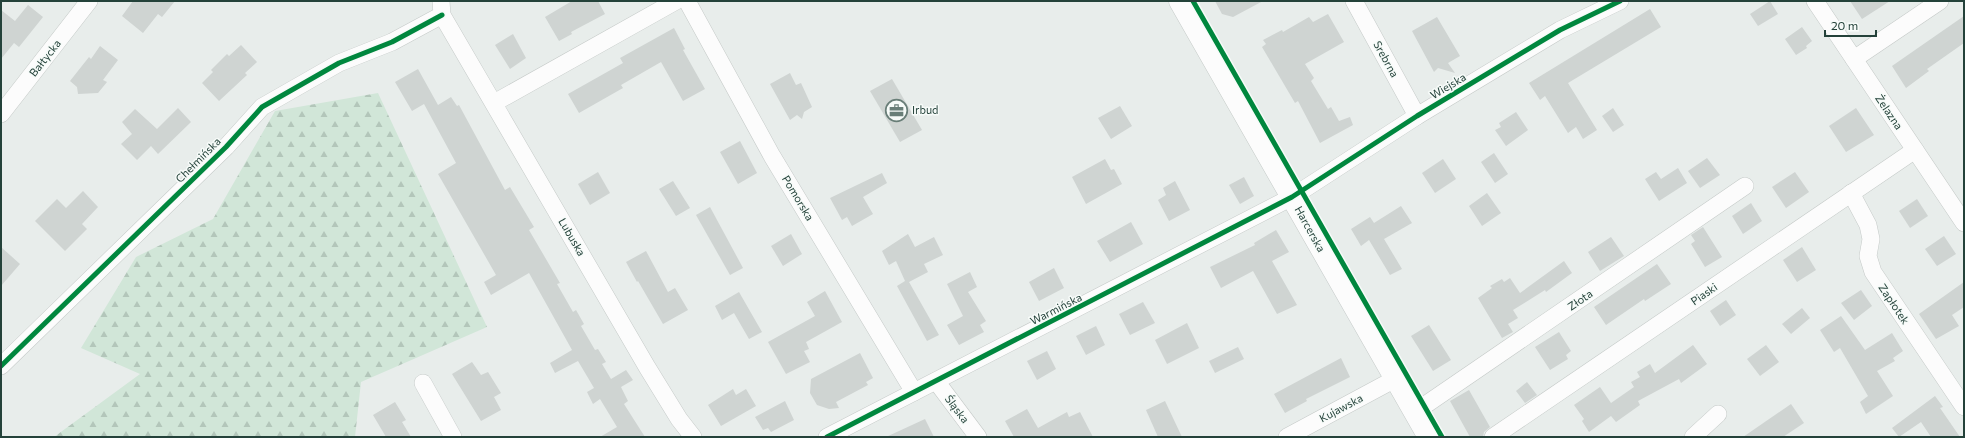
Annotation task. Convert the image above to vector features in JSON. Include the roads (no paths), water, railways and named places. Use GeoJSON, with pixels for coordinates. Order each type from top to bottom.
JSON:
{"type":"FeatureCollection","features":[{"type":"Feature","properties":{"kind":"street","name":"Bałtycka"},"geometry":{"type":"LineString","coordinates":[[1,114],[89,1]]}},
{"type":"Feature","properties":{"kind":"street"},"geometry":{"type":"LineString","coordinates":[[494,103],[676,1]]}},
{"type":"Feature","properties":{"kind":"street","name":"Pomorska"},"geometry":{"type":"LineString","coordinates":[[687,1],[772,156],[914,392]]}},
{"type":"Feature","properties":{"kind":"street","name":"Harcerska"},"geometry":{"type":"LineString","coordinates":[[1180,1],[1429,437]]}},
{"type":"Feature","properties":{"kind":"street","name":"Srebrna"},"geometry":{"type":"LineString","coordinates":[[1354,1],[1418,116]]}},
{"type":"Feature","properties":{"kind":"street","name":"Wiejska"},"geometry":{"type":"LineString","coordinates":[[1292,197],[1418,116],[1560,30],[1620,1]]}},
{"type":"Feature","properties":{"kind":"street","name":"Żelazna"},"geometry":{"type":"LineString","coordinates":[[1815,1],[1964,223]]}},
{"type":"Feature","properties":{"kind":"street"},"geometry":{"type":"LineString","coordinates":[[1854,59],[1940,1]]}},
{"type":"Feature","properties":{"kind":"street","name":"Lubuska"},"geometry":{"type":"LineString","coordinates":[[441,8],[455,35],[647,368],[679,419],[693,437]]}},
{"type":"Feature","properties":{"kind":"street","name":"Chełmińska"},"geometry":{"type":"LineString","coordinates":[[1,366],[226,147],[262,108],[339,63],[392,42],[441,8]]}},
{"type":"Feature","properties":{"kind":"street","name":"Piaski"},"geometry":{"type":"LineString","coordinates":[[1493,437],[1915,150]]}},
{"type":"Feature","properties":{"kind":"street","name":"Złota"},"geometry":{"type":"LineString","coordinates":[[1415,412],[1745,186]]}},
{"type":"Feature","properties":{"kind":"street","name":"Zapłotek"},"geometry":{"type":"LineString","coordinates":[[1851,193],[1868,225],[1871,239],[1868,256],[1873,272],[1964,407]]}},
{"type":"Feature","properties":{"kind":"street","name":"Warmińska"},"geometry":{"type":"LineString","coordinates":[[828,437],[1063,317],[1292,197]]}},
{"type":"Feature","properties":{"kind":"street","name":"Kujawska"},"geometry":{"type":"LineString","coordinates":[[1287,437],[1395,379]]}},
{"type":"Feature","properties":{"kind":"street","name":"Śląska"},"geometry":{"type":"LineString","coordinates":[[936,381],[978,437]]}},
{"type":"Feature","properties":{"kind":"street"},"geometry":{"type":"LineString","coordinates":[[422,383],[453,437]]}},
{"type":"Feature","properties":{"kind":"street"},"geometry":{"type":"LineString","coordinates":[[1693,437],[1718,414]]}},
{"type":"Feature","properties":{"kind":"place","name":"Irbud"},"geometry":{"type":"Point","coordinates":[896,110]}}]}
